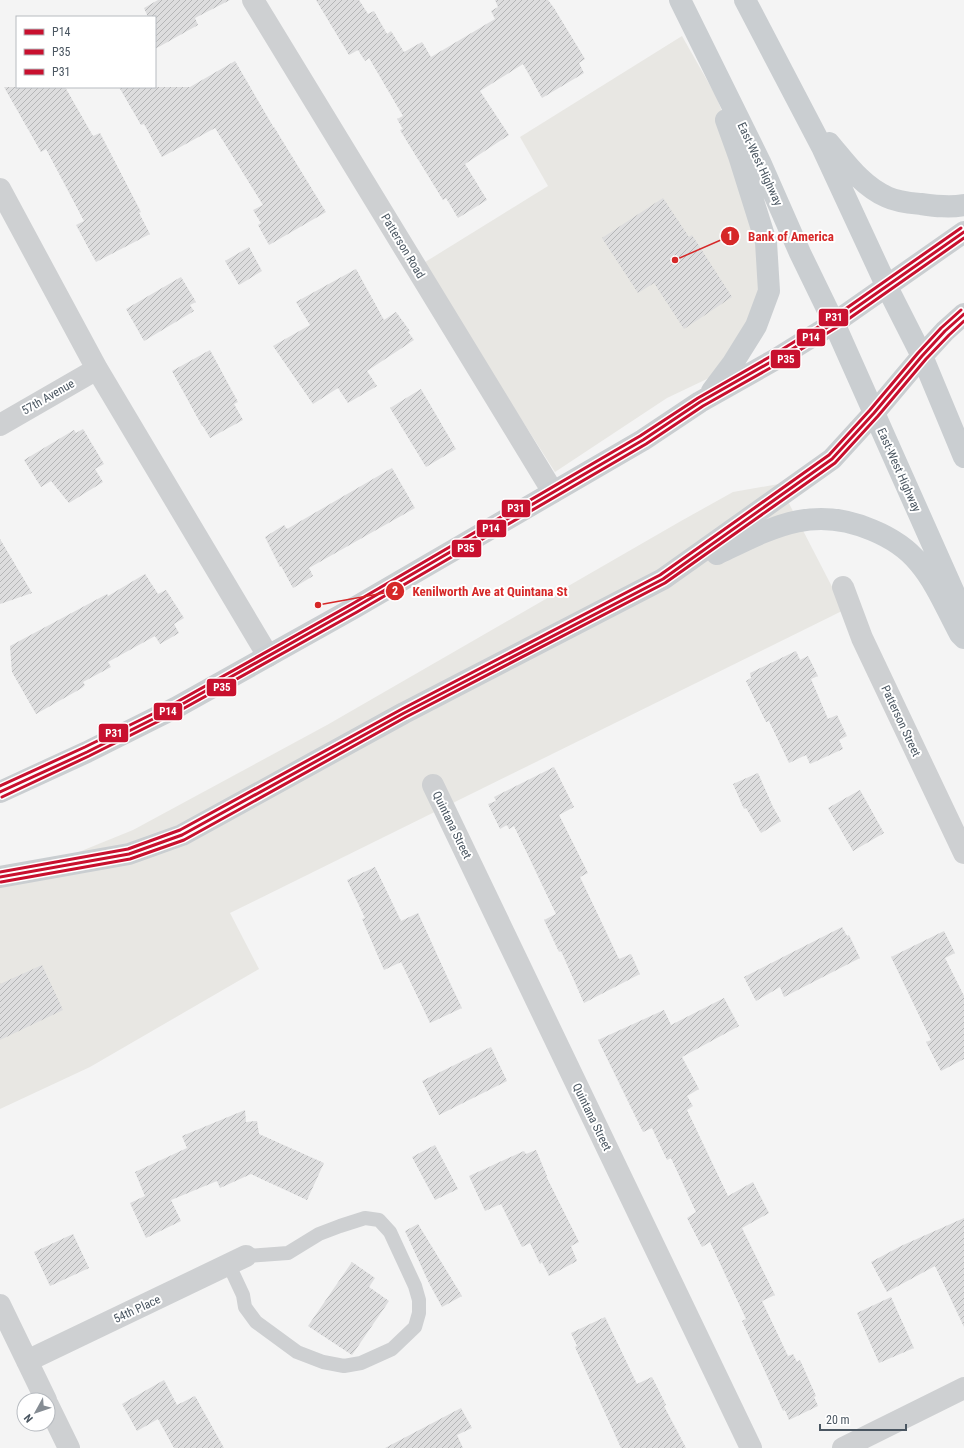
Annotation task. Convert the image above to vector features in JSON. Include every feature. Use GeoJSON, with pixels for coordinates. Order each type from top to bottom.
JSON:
{"type":"FeatureCollection","features":[{"type":"Feature","properties":{"kind":"main road"},"geometry":{"type":"LineString","coordinates":[[679,0],[739,156],[766,242],[769,290],[756,326],[734,364],[716,387],[700,402]]}},
{"type":"Feature","properties":{"kind":"main road","name":"East-West Highway"},"geometry":{"type":"LineString","coordinates":[[679,0],[760,162],[800,253],[834,323],[964,615]]}},
{"type":"Feature","properties":{"kind":"main road"},"geometry":{"type":"LineString","coordinates":[[745,0],[823,149],[887,287],[922,356],[964,457]]}},
{"type":"Feature","properties":{"kind":"main road"},"geometry":{"type":"LineString","coordinates":[[800,104],[825,138],[858,177],[873,189],[888,198],[910,203],[956,207],[964,205]]}},
{"type":"Feature","properties":{"kind":"main road"},"geometry":{"type":"LineString","coordinates":[[0,792],[88,752],[177,707],[354,608],[643,440],[700,402],[776,359],[834,323],[964,232]]}},
{"type":"Feature","properties":{"kind":"main road"},"geometry":{"type":"LineString","coordinates":[[663,579],[832,459],[874,413],[922,356],[945,331],[964,314]]}},
{"type":"Feature","properties":{"kind":"main road"},"geometry":{"type":"LineString","coordinates":[[0,877],[128,854],[182,835],[404,713],[663,579],[758,534],[783,524],[810,518],[836,519],[865,526],[895,541],[919,563],[932,583],[960,634],[964,638]]}},
{"type":"Feature","properties":{"kind":"street","name":"Patterson Road"},"geometry":{"type":"LineString","coordinates":[[253,0],[553,492]]}},
{"type":"Feature","properties":{"kind":"street"},"geometry":{"type":"LineString","coordinates":[[0,188],[97,368],[268,656]]}},
{"type":"Feature","properties":{"kind":"street","name":"57th Avenue"},"geometry":{"type":"LineString","coordinates":[[0,425],[97,368]]}},
{"type":"Feature","properties":{"kind":"street","name":"Patterson Street"},"geometry":{"type":"LineString","coordinates":[[843,587],[862,638],[964,853]]}},
{"type":"Feature","properties":{"kind":"street","name":"Quintana Street"},"geometry":{"type":"LineString","coordinates":[[433,785],[751,1448]]}},
{"type":"Feature","properties":{"kind":"street","name":"54th Place"},"geometry":{"type":"LineString","coordinates":[[27,1361],[238,1261]]}},
{"type":"Feature","properties":{"kind":"street"},"geometry":{"type":"LineString","coordinates":[[0,1305],[42,1392]]}},
{"type":"Feature","properties":{"kind":"street"},"geometry":{"type":"LineString","coordinates":[[843,1448],[964,1388]]}},
{"type":"Feature","properties":{"kind":"street"},"geometry":{"type":"LineString","coordinates":[[56,1422],[68,1448]]}},
{"type":"Feature","properties":{"kind":"lane"},"geometry":{"type":"LineString","coordinates":[[365,1218],[379,1220],[390,1232],[415,1286],[419,1300],[420,1313],[415,1327],[392,1349],[361,1363],[344,1366],[323,1362],[297,1352],[256,1322],[245,1307],[238,1261],[288,1253],[319,1234],[340,1226],[365,1218]]}},
{"type":"Feature","properties":{"kind":"shaded area"},"geometry":{"type":"Polygon","coordinates":[[[682,36],[716,96],[739,156],[757,230],[761,285],[750,322],[709,378],[667,398],[555,472],[422,264],[548,186],[520,137],[682,36]]]}},
{"type":"Feature","properties":{"kind":"shaded area"},"geometry":{"type":"Polygon","coordinates":[[[779,484],[844,610],[230,913],[259,969],[90,1067],[0,1109],[0,884],[133,830],[327,725],[733,492],[779,484]]]}},
{"type":"Feature","properties":{"kind":"building"},"geometry":{"type":"Polygon","coordinates":[[[158,0],[230,0],[195,18],[198,25],[156,48],[156,16],[148,16],[144,8],[158,0]]]}},
{"type":"Feature","properties":{"kind":"building"},"geometry":{"type":"Polygon","coordinates":[[[316,0],[359,0],[368,14],[374,11],[387,34],[391,31],[404,52],[422,42],[431,57],[495,19],[491,11],[498,7],[495,0],[548,0],[585,59],[579,63],[584,73],[542,98],[523,64],[480,91],[509,135],[465,164],[487,200],[458,218],[446,198],[443,200],[400,130],[403,129],[397,119],[403,116],[369,58],[365,61],[358,50],[349,55],[316,0]]]}},
{"type":"Feature","properties":{"kind":"building"},"geometry":{"type":"Polygon","coordinates":[[[235,61],[326,212],[269,245],[258,225],[261,223],[253,210],[263,205],[215,128],[162,157],[144,124],[141,125],[120,88],[190,87],[235,61]]]}},
{"type":"Feature","properties":{"kind":"building"},"geometry":{"type":"Polygon","coordinates":[[[4,87],[66,88],[93,136],[100,133],[141,212],[139,213],[150,234],[96,262],[76,225],[84,221],[46,149],[41,152],[4,87]]]}},
{"type":"Feature","properties":{"kind":"building"},"geometry":{"type":"Polygon","coordinates":[[[663,198],[689,237],[692,235],[732,297],[684,329],[654,283],[638,293],[602,238],[663,198]]]}},
{"type":"Feature","properties":{"kind":"building"},"geometry":{"type":"Polygon","coordinates":[[[249,247],[262,271],[239,285],[225,261],[249,247]]]}},
{"type":"Feature","properties":{"kind":"building"},"geometry":{"type":"Polygon","coordinates":[[[356,269],[384,320],[396,312],[410,331],[408,332],[414,340],[367,371],[377,386],[348,403],[338,388],[313,404],[273,346],[310,325],[296,302],[356,269]]]}},
{"type":"Feature","properties":{"kind":"building"},"geometry":{"type":"Polygon","coordinates":[[[181,277],[196,302],[190,305],[194,311],[144,341],[126,309],[181,277]]]}},
{"type":"Feature","properties":{"kind":"building"},"geometry":{"type":"Polygon","coordinates":[[[210,350],[238,402],[234,404],[243,420],[210,438],[172,371],[210,350]]]}},
{"type":"Feature","properties":{"kind":"building"},"geometry":{"type":"Polygon","coordinates":[[[421,389],[456,449],[426,467],[390,408],[421,389]]]}},
{"type":"Feature","properties":{"kind":"building"},"geometry":{"type":"Polygon","coordinates":[[[83,429],[104,464],[95,469],[103,482],[69,503],[51,481],[41,487],[24,460],[74,430],[76,433],[83,429]]]}},
{"type":"Feature","properties":{"kind":"building"},"geometry":{"type":"Polygon","coordinates":[[[392,468],[415,508],[309,568],[313,576],[293,588],[281,566],[280,567],[265,537],[284,525],[287,529],[392,468]]]}},
{"type":"Feature","properties":{"kind":"building"},"geometry":{"type":"Polygon","coordinates":[[[0,539],[32,593],[0,604],[0,539]]]}},
{"type":"Feature","properties":{"kind":"building"},"geometry":{"type":"Polygon","coordinates":[[[145,574],[158,594],[166,590],[184,618],[174,624],[179,633],[160,644],[155,636],[108,662],[111,667],[83,682],[85,685],[82,688],[36,714],[12,672],[10,646],[107,594],[108,596],[145,574]]]}},
{"type":"Feature","properties":{"kind":"building"},"geometry":{"type":"Polygon","coordinates":[[[796,651],[800,660],[808,656],[818,676],[811,679],[828,719],[837,715],[847,736],[839,740],[843,749],[810,764],[806,755],[789,763],[769,721],[766,722],[746,681],[751,678],[750,673],[796,651]]]}},
{"type":"Feature","properties":{"kind":"building"},"geometry":{"type":"Polygon","coordinates":[[[554,767],[574,807],[559,815],[588,873],[580,877],[619,959],[631,954],[640,974],[584,1003],[561,951],[559,952],[544,920],[556,914],[514,826],[509,829],[507,825],[500,829],[488,804],[496,801],[494,797],[554,767]]]}},
{"type":"Feature","properties":{"kind":"building"},"geometry":{"type":"Polygon","coordinates":[[[758,773],[781,821],[761,833],[746,808],[744,809],[733,784],[758,773]]]}},
{"type":"Feature","properties":{"kind":"building"},"geometry":{"type":"Polygon","coordinates":[[[860,790],[884,833],[853,851],[828,808],[860,790]]]}},
{"type":"Feature","properties":{"kind":"building"},"geometry":{"type":"Polygon","coordinates":[[[375,867],[401,921],[418,913],[462,1008],[430,1023],[401,962],[384,970],[362,919],[365,918],[347,880],[375,867]]]}},
{"type":"Feature","properties":{"kind":"building"},"geometry":{"type":"Polygon","coordinates":[[[842,927],[847,936],[849,935],[860,958],[784,997],[780,987],[756,1001],[744,977],[842,927]]]}},
{"type":"Feature","properties":{"kind":"building"},"geometry":{"type":"Polygon","coordinates":[[[944,931],[955,953],[945,958],[964,996],[964,1059],[941,1071],[926,1042],[931,1040],[891,957],[944,931]]]}},
{"type":"Feature","properties":{"kind":"building"},"geometry":{"type":"Polygon","coordinates":[[[42,965],[63,1010],[0,1040],[0,984],[42,965]]]}},
{"type":"Feature","properties":{"kind":"building"},"geometry":{"type":"Polygon","coordinates":[[[724,998],[739,1026],[682,1057],[699,1089],[687,1096],[693,1106],[687,1110],[728,1196],[753,1182],[769,1213],[742,1228],[775,1295],[762,1301],[788,1356],[793,1354],[797,1362],[800,1360],[816,1396],[814,1397],[818,1406],[789,1420],[785,1410],[783,1411],[742,1321],[746,1319],[710,1242],[702,1247],[687,1218],[696,1212],[671,1158],[667,1160],[652,1128],[643,1132],[598,1040],[664,1010],[671,1025],[724,998]]]}},
{"type":"Feature","properties":{"kind":"building"},"geometry":{"type":"Polygon","coordinates":[[[491,1047],[507,1081],[439,1115],[422,1081],[491,1047]]]}},
{"type":"Feature","properties":{"kind":"building"},"geometry":{"type":"Polygon","coordinates":[[[245,1110],[246,1122],[257,1121],[259,1134],[324,1163],[307,1200],[251,1174],[220,1188],[217,1181],[171,1200],[181,1221],[146,1238],[130,1203],[145,1196],[135,1172],[187,1148],[182,1136],[245,1110]]]}},
{"type":"Feature","properties":{"kind":"building"},"geometry":{"type":"Polygon","coordinates":[[[435,1145],[458,1189],[435,1200],[412,1157],[435,1145]]]}},
{"type":"Feature","properties":{"kind":"building"},"geometry":{"type":"Polygon","coordinates":[[[536,1150],[546,1176],[579,1242],[571,1246],[577,1261],[549,1276],[542,1262],[540,1264],[530,1243],[522,1247],[501,1204],[485,1211],[469,1176],[524,1151],[526,1154],[536,1150]]]}},
{"type":"Feature","properties":{"kind":"building"},"geometry":{"type":"Polygon","coordinates":[[[964,1218],[964,1327],[935,1266],[887,1292],[871,1262],[901,1246],[964,1218]]]}},
{"type":"Feature","properties":{"kind":"building"},"geometry":{"type":"Polygon","coordinates":[[[418,1224],[462,1296],[442,1307],[405,1231],[418,1224]]]}},
{"type":"Feature","properties":{"kind":"building"},"geometry":{"type":"Polygon","coordinates":[[[73,1234],[89,1268],[50,1286],[34,1252],[73,1234]]]}},
{"type":"Feature","properties":{"kind":"building"},"geometry":{"type":"Polygon","coordinates":[[[352,1262],[375,1278],[369,1287],[389,1301],[352,1355],[308,1326],[352,1262]]]}},
{"type":"Feature","properties":{"kind":"building"},"geometry":{"type":"Polygon","coordinates":[[[891,1297],[914,1348],[879,1363],[857,1313],[891,1297]]]}},
{"type":"Feature","properties":{"kind":"building"},"geometry":{"type":"Polygon","coordinates":[[[605,1317],[637,1384],[652,1377],[666,1405],[664,1406],[686,1448],[621,1448],[575,1347],[577,1346],[571,1333],[605,1317]]]}},
{"type":"Feature","properties":{"kind":"building"},"geometry":{"type":"Polygon","coordinates":[[[164,1380],[177,1405],[195,1396],[224,1448],[174,1448],[158,1419],[137,1431],[122,1404],[164,1380]]]}},
{"type":"Feature","properties":{"kind":"building"},"geometry":{"type":"Polygon","coordinates":[[[461,1408],[472,1428],[457,1435],[463,1448],[385,1448],[461,1408]]]}},
{"type":"Feature","properties":{"kind":"transit line","name":"P31"},"geometry":{"type":"LineString","coordinates":[[0,786],[175,703],[352,604],[640,436],[698,398],[773,355],[831,319],[961,228]]}},
{"type":"Feature","properties":{"kind":"transit line","name":"P14"},"geometry":{"type":"LineString","coordinates":[[0,792],[87,752],[177,707],[354,608],[643,440],[700,402],[776,359],[834,323],[964,232]]}},
{"type":"Feature","properties":{"kind":"transit line","name":"P35"},"geometry":{"type":"LineString","coordinates":[[2,797],[179,711],[357,612],[646,444],[703,406],[779,363],[837,327],[964,238]]}},
{"type":"Feature","properties":{"kind":"transit line","name":"P31"},"geometry":{"type":"LineString","coordinates":[[0,872],[128,849],[180,830],[402,709],[660,575],[829,455],[870,410],[918,353],[941,328],[961,310]]}},
{"type":"Feature","properties":{"kind":"transit line","name":"P14"},"geometry":{"type":"LineString","coordinates":[[0,877],[129,854],[182,835],[404,713],[663,579],[832,459],[874,413],[922,356],[945,331],[964,314]]}},
{"type":"Feature","properties":{"kind":"transit line","name":"P35"},"geometry":{"type":"LineString","coordinates":[[1,882],[130,859],[184,840],[406,717],[665,583],[835,463],[878,416],[926,359],[964,321]]}},
{"type":"Feature","properties":{"kind":"place","name":"Bank of America"},"geometry":{"type":"Point","coordinates":[675,260]}},
{"type":"Feature","properties":{"kind":"place","name":"Kenilworth Ave at Quintana St"},"geometry":{"type":"Point","coordinates":[318,605]}}]}
